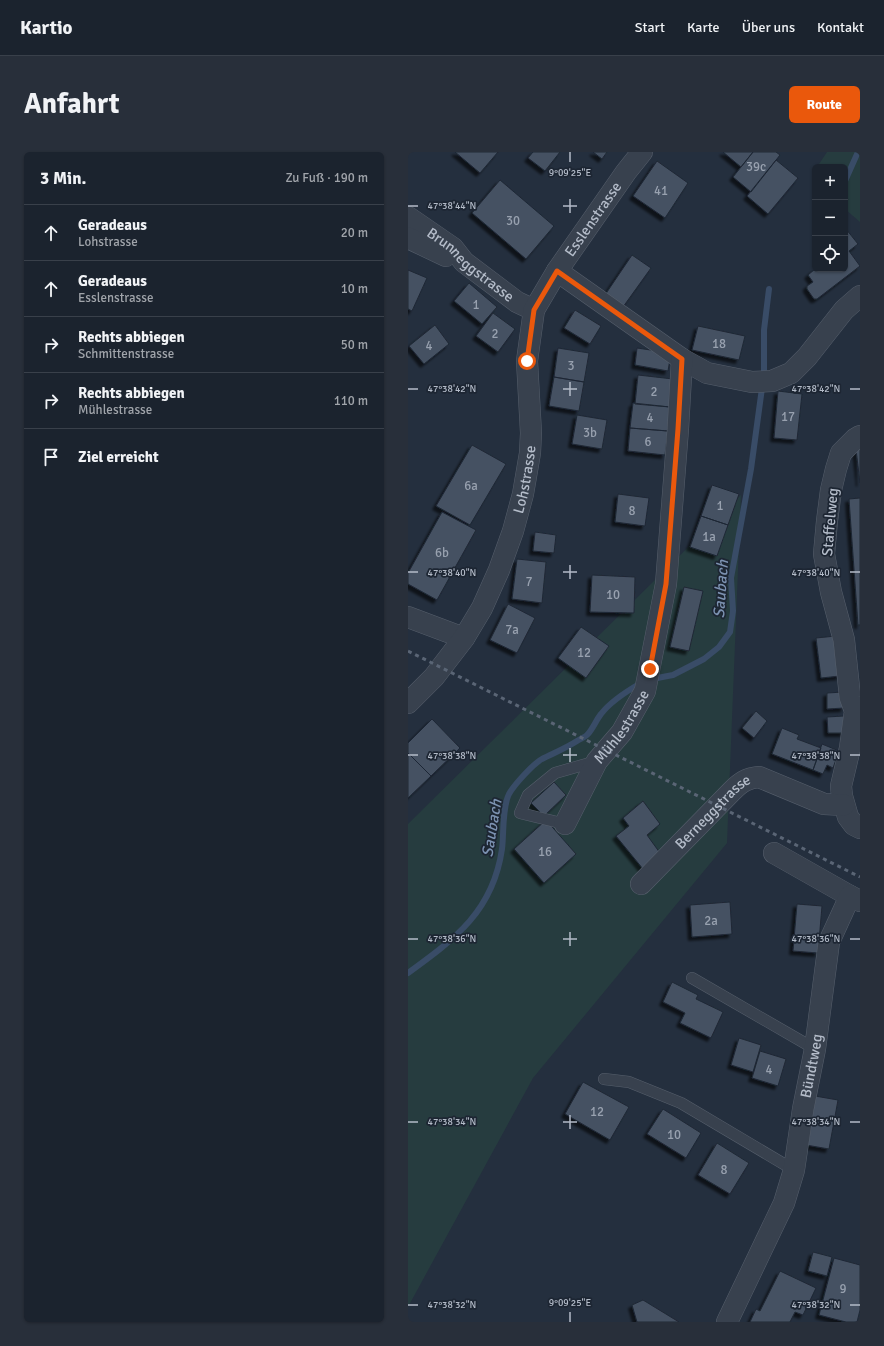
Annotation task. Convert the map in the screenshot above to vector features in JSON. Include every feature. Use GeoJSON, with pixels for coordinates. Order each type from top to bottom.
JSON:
{"type":"FeatureCollection","features":[{"type":"Feature","properties":{"kind":"street","name":"Esslenstrasse"},"geometry":{"type":"LineString","coordinates":[[534,310],[557,271],[626,172],[642,152]]}},
{"type":"Feature","properties":{"kind":"street","name":"Brunneggstrasse"},"geometry":{"type":"LineString","coordinates":[[408,217],[453,248],[464,262],[517,302],[534,310]]}},
{"type":"Feature","properties":{"kind":"street"},"geometry":{"type":"LineString","coordinates":[[408,238],[448,257],[464,262]]}},
{"type":"Feature","properties":{"kind":"street"},"geometry":{"type":"LineString","coordinates":[[557,271],[682,359],[707,374],[752,382],[772,381],[791,374],[807,357],[844,310],[860,296]]}},
{"type":"Feature","properties":{"kind":"street","name":"Lohstrasse"},"geometry":{"type":"LineString","coordinates":[[408,703],[434,677],[464,638],[482,608],[499,570],[513,531],[527,476],[531,439],[527,361],[534,310]]}},
{"type":"Feature","properties":{"kind":"street","name":"Mühlestrasse"},"geometry":{"type":"LineString","coordinates":[[565,824],[597,761],[622,732],[645,691],[666,584],[682,359]]}},
{"type":"Feature","properties":{"kind":"street","name":"Staffelweg"},"geometry":{"type":"LineString","coordinates":[[858,712],[850,697],[844,640],[831,592],[824,554],[829,506],[836,469],[841,453],[860,436]]}},
{"type":"Feature","properties":{"kind":"street"},"geometry":{"type":"LineString","coordinates":[[408,617],[464,638]]}},
{"type":"Feature","properties":{"kind":"street"},"geometry":{"type":"LineString","coordinates":[[858,712],[841,786],[844,805],[848,817],[860,828]]}},
{"type":"Feature","properties":{"kind":"street","name":"Berneggstrasse"},"geometry":{"type":"LineString","coordinates":[[641,884],[741,782],[750,778],[759,777],[824,804],[844,805]]}},
{"type":"Feature","properties":{"kind":"street","name":"Bündtweg"},"geometry":{"type":"LineString","coordinates":[[727,1322],[784,1203],[794,1170],[803,1109],[815,1049],[829,942],[855,899],[774,853]]}},
{"type":"Feature","properties":{"kind":"lane"},"geometry":{"type":"LineString","coordinates":[[565,824],[520,813],[528,794],[554,773],[597,761]]}},
{"type":"Feature","properties":{"kind":"lane"},"geometry":{"type":"LineString","coordinates":[[692,978],[815,1049]]}},
{"type":"Feature","properties":{"kind":"lane"},"geometry":{"type":"LineString","coordinates":[[604,1079],[629,1082],[681,1103],[794,1170]]}},
{"type":"Feature","properties":{"kind":"green space"},"geometry":{"type":"Polygon","coordinates":[[[827,152],[860,152],[860,222],[848,212],[848,164],[819,164],[827,152]]]}},
{"type":"Feature","properties":{"kind":"green space"},"geometry":{"type":"Polygon","coordinates":[[[741,495],[727,843],[533,1078],[408,1307],[408,824],[741,495]]]}},
{"type":"Feature","properties":{"kind":"building"},"geometry":{"type":"Polygon","coordinates":[[[455,152],[498,152],[480,173],[455,152]]]}},
{"type":"Feature","properties":{"kind":"building"},"geometry":{"type":"Polygon","coordinates":[[[533,152],[560,152],[545,171],[528,158],[533,152]]]}},
{"type":"Feature","properties":{"kind":"building"},"geometry":{"type":"Polygon","coordinates":[[[593,152],[607,152],[602,159],[593,152]]]}},
{"type":"Feature","properties":{"kind":"building"},"geometry":{"type":"Polygon","coordinates":[[[723,152],[753,152],[741,167],[723,152]]]}},
{"type":"Feature","properties":{"kind":"building"},"geometry":{"type":"Polygon","coordinates":[[[753,152],[776,152],[780,155],[751,192],[733,177],[753,152]]]}},
{"type":"Feature","properties":{"kind":"building"},"geometry":{"type":"Polygon","coordinates":[[[776,160],[798,178],[768,214],[747,196],[776,160]]]}},
{"type":"Feature","properties":{"kind":"building"},"geometry":{"type":"Polygon","coordinates":[[[657,161],[688,183],[665,218],[633,196],[657,161]]]}},
{"type":"Feature","properties":{"kind":"building"},"geometry":{"type":"Polygon","coordinates":[[[500,180],[554,226],[526,259],[472,213],[500,180]]]}},
{"type":"Feature","properties":{"kind":"building"},"geometry":{"type":"Polygon","coordinates":[[[848,232],[858,244],[849,251],[860,266],[817,299],[814,299],[807,289],[807,286],[813,282],[808,275],[812,272],[848,272],[848,232]]]}},
{"type":"Feature","properties":{"kind":"building"},"geometry":{"type":"Polygon","coordinates":[[[632,255],[651,268],[623,307],[605,295],[632,255]]]}},
{"type":"Feature","properties":{"kind":"building"},"geometry":{"type":"Polygon","coordinates":[[[408,270],[427,278],[412,311],[408,309],[408,270]]]}},
{"type":"Feature","properties":{"kind":"building"},"geometry":{"type":"Polygon","coordinates":[[[469,283],[497,307],[482,324],[454,301],[469,283]]]}},
{"type":"Feature","properties":{"kind":"building"},"geometry":{"type":"Polygon","coordinates":[[[575,310],[601,326],[590,344],[564,328],[575,310]]]}},
{"type":"Feature","properties":{"kind":"building"},"geometry":{"type":"Polygon","coordinates":[[[493,313],[515,329],[498,352],[476,336],[493,313]]]}},
{"type":"Feature","properties":{"kind":"building"},"geometry":{"type":"Polygon","coordinates":[[[435,325],[449,344],[424,364],[409,346],[435,325]]]}},
{"type":"Feature","properties":{"kind":"building"},"geometry":{"type":"Polygon","coordinates":[[[698,326],[745,336],[739,360],[692,350],[698,326]]]}},
{"type":"Feature","properties":{"kind":"building"},"geometry":{"type":"Polygon","coordinates":[[[558,348],[589,353],[584,382],[554,377],[558,348]]]}},
{"type":"Feature","properties":{"kind":"building"},"geometry":{"type":"Polygon","coordinates":[[[637,348],[671,353],[668,371],[635,365],[637,348]]]}},
{"type":"Feature","properties":{"kind":"building"},"geometry":{"type":"Polygon","coordinates":[[[638,375],[673,379],[670,407],[635,404],[638,375]]]}},
{"type":"Feature","properties":{"kind":"building"},"geometry":{"type":"Polygon","coordinates":[[[554,377],[584,382],[579,411],[549,406],[554,377]]]}},
{"type":"Feature","properties":{"kind":"building"},"geometry":{"type":"Polygon","coordinates":[[[778,391],[802,394],[797,440],[774,438],[778,391]]]}},
{"type":"Feature","properties":{"kind":"building"},"geometry":{"type":"Polygon","coordinates":[[[633,403],[670,407],[668,431],[630,428],[633,403]]]}},
{"type":"Feature","properties":{"kind":"building"},"geometry":{"type":"Polygon","coordinates":[[[577,415],[607,420],[602,449],[572,444],[577,415]]]}},
{"type":"Feature","properties":{"kind":"building"},"geometry":{"type":"Polygon","coordinates":[[[630,428],[668,431],[665,455],[628,451],[630,428]]]}},
{"type":"Feature","properties":{"kind":"building"},"geometry":{"type":"Polygon","coordinates":[[[472,445],[506,464],[470,525],[436,506],[472,445]]]}},
{"type":"Feature","properties":{"kind":"building"},"geometry":{"type":"Polygon","coordinates":[[[860,448],[860,483],[856,449],[860,448]]]}},
{"type":"Feature","properties":{"kind":"building"},"geometry":{"type":"Polygon","coordinates":[[[712,485],[739,494],[728,525],[701,516],[712,485]]]}},
{"type":"Feature","properties":{"kind":"building"},"geometry":{"type":"Polygon","coordinates":[[[618,494],[649,498],[645,526],[615,522],[618,494]]]}},
{"type":"Feature","properties":{"kind":"building"},"geometry":{"type":"Polygon","coordinates":[[[860,498],[860,625],[858,625],[849,499],[860,498]]]}},
{"type":"Feature","properties":{"kind":"building"},"geometry":{"type":"Polygon","coordinates":[[[442,512],[476,530],[437,600],[408,584],[408,573],[442,512]]]}},
{"type":"Feature","properties":{"kind":"building"},"geometry":{"type":"Polygon","coordinates":[[[701,516],[728,525],[717,556],[690,547],[701,516]]]}},
{"type":"Feature","properties":{"kind":"building"},"geometry":{"type":"Polygon","coordinates":[[[535,532],[556,535],[554,553],[533,551],[535,532]]]}},
{"type":"Feature","properties":{"kind":"building"},"geometry":{"type":"Polygon","coordinates":[[[517,559],[546,562],[542,603],[512,599],[517,559]]]}},
{"type":"Feature","properties":{"kind":"building"},"geometry":{"type":"Polygon","coordinates":[[[592,575],[635,577],[634,613],[590,612],[592,575]]]}},
{"type":"Feature","properties":{"kind":"building"},"geometry":{"type":"Polygon","coordinates":[[[684,587],[703,591],[689,651],[670,647],[684,587]]]}},
{"type":"Feature","properties":{"kind":"building"},"geometry":{"type":"Polygon","coordinates":[[[508,604],[535,618],[517,653],[490,640],[508,604]]]}},
{"type":"Feature","properties":{"kind":"building"},"geometry":{"type":"Polygon","coordinates":[[[581,627],[609,646],[586,678],[558,658],[581,627]]]}},
{"type":"Feature","properties":{"kind":"building"},"geometry":{"type":"Polygon","coordinates":[[[836,636],[840,676],[821,678],[816,638],[836,636]]]}},
{"type":"Feature","properties":{"kind":"building"},"geometry":{"type":"Polygon","coordinates":[[[844,692],[844,708],[827,709],[827,693],[844,692]]]}},
{"type":"Feature","properties":{"kind":"building"},"geometry":{"type":"Polygon","coordinates":[[[756,711],[767,721],[754,738],[742,728],[756,711]]]}},
{"type":"Feature","properties":{"kind":"building"},"geometry":{"type":"Polygon","coordinates":[[[844,716],[844,733],[828,733],[827,717],[844,716]]]}},
{"type":"Feature","properties":{"kind":"building"},"geometry":{"type":"Polygon","coordinates":[[[432,719],[460,748],[431,776],[408,753],[408,743],[432,719]]]}},
{"type":"Feature","properties":{"kind":"building"},"geometry":{"type":"Polygon","coordinates":[[[782,728],[799,735],[797,739],[821,748],[813,770],[772,754],[782,728]]]}},
{"type":"Feature","properties":{"kind":"building"},"geometry":{"type":"Polygon","coordinates":[[[822,744],[839,751],[833,768],[827,765],[823,774],[813,770],[822,744]]]}},
{"type":"Feature","properties":{"kind":"building"},"geometry":{"type":"Polygon","coordinates":[[[408,753],[431,776],[408,798],[408,753]]]}},
{"type":"Feature","properties":{"kind":"building"},"geometry":{"type":"Polygon","coordinates":[[[554,782],[566,795],[544,816],[531,803],[554,782]]]}},
{"type":"Feature","properties":{"kind":"building"},"geometry":{"type":"Polygon","coordinates":[[[643,801],[660,824],[647,835],[660,853],[643,869],[616,836],[629,826],[623,818],[643,801]]]}},
{"type":"Feature","properties":{"kind":"building"},"geometry":{"type":"Polygon","coordinates":[[[546,820],[576,854],[544,883],[514,849],[546,820]]]}},
{"type":"Feature","properties":{"kind":"building"},"geometry":{"type":"Polygon","coordinates":[[[730,902],[732,934],[692,937],[690,905],[730,902]]]}},
{"type":"Feature","properties":{"kind":"building"},"geometry":{"type":"Polygon","coordinates":[[[797,904],[822,906],[818,953],[793,951],[797,904]]]}},
{"type":"Feature","properties":{"kind":"building"},"geometry":{"type":"Polygon","coordinates":[[[672,982],[698,995],[696,999],[723,1012],[711,1038],[680,1023],[685,1013],[663,1002],[672,982]]]}},
{"type":"Feature","properties":{"kind":"building"},"geometry":{"type":"Polygon","coordinates":[[[739,1038],[761,1045],[753,1072],[731,1065],[739,1038]]]}},
{"type":"Feature","properties":{"kind":"building"},"geometry":{"type":"Polygon","coordinates":[[[760,1051],[786,1059],[778,1086],[752,1078],[760,1051]]]}},
{"type":"Feature","properties":{"kind":"building"},"geometry":{"type":"Polygon","coordinates":[[[583,1082],[629,1107],[610,1140],[565,1114],[583,1082]]]}},
{"type":"Feature","properties":{"kind":"building"},"geometry":{"type":"Polygon","coordinates":[[[815,1096],[838,1100],[829,1149],[806,1145],[815,1096]]]}},
{"type":"Feature","properties":{"kind":"building"},"geometry":{"type":"Polygon","coordinates":[[[663,1109],[701,1133],[686,1158],[647,1134],[663,1109]]]}},
{"type":"Feature","properties":{"kind":"building"},"geometry":{"type":"Polygon","coordinates":[[[717,1143],[749,1163],[730,1194],[698,1175],[717,1143]]]}},
{"type":"Feature","properties":{"kind":"building"},"geometry":{"type":"Polygon","coordinates":[[[813,1252],[832,1257],[827,1276],[808,1271],[813,1252]]]}},
{"type":"Feature","properties":{"kind":"building"},"geometry":{"type":"Polygon","coordinates":[[[834,1258],[860,1265],[860,1310],[857,1322],[846,1322],[819,1315],[834,1258]]]}},
{"type":"Feature","properties":{"kind":"building"},"geometry":{"type":"Polygon","coordinates":[[[780,1271],[816,1288],[803,1315],[795,1312],[790,1322],[750,1322],[756,1309],[760,1311],[780,1271]]]}},
{"type":"Feature","properties":{"kind":"building"},"geometry":{"type":"Polygon","coordinates":[[[643,1300],[679,1322],[637,1322],[632,1305],[643,1300]]]}},
{"type":"Feature","properties":{"kind":"waterway","name":"Saubach"},"geometry":{"type":"LineString","coordinates":[[848,174],[858,152]]}},
{"type":"Feature","properties":{"kind":"waterway","name":"Saubach"},"geometry":{"type":"LineString","coordinates":[[764,374],[764,330],[769,289]]}},
{"type":"Feature","properties":{"kind":"waterway","name":"Saubach"},"geometry":{"type":"LineString","coordinates":[[652,679],[673,675],[704,659],[719,647],[730,632],[733,611],[731,578],[751,469],[762,388]]}},
{"type":"Feature","properties":{"kind":"waterway","name":"Saubach"},"geometry":{"type":"LineString","coordinates":[[408,973],[442,948],[470,921],[481,906],[490,890],[497,871],[502,849],[505,806],[509,794],[515,785],[542,759],[586,736],[601,714],[614,701],[641,683]]}},
{"type":"Feature","properties":{"kind":"railway"},"geometry":{"type":"LineString","coordinates":[[408,651],[860,877]]}},
{"type":"Feature","properties":{"kind":"route"},"geometry":{"type":"LineString","coordinates":[[527,361],[534,310],[557,271],[682,359],[666,584],[650,669]]}}]}
